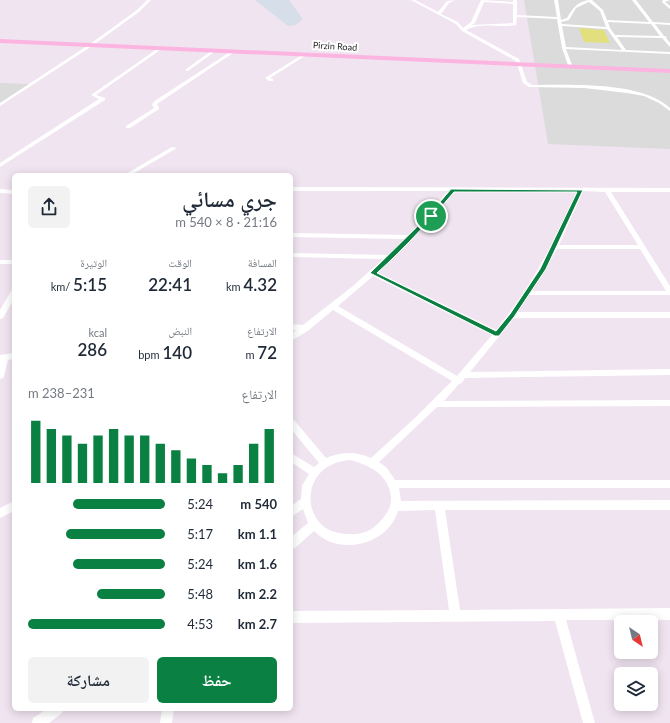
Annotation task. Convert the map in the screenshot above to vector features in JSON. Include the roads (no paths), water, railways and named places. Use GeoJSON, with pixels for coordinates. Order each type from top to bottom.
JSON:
{"type":"FeatureCollection","features":[{"type":"Feature","properties":{"kind":"street"},"geometry":{"type":"LineString","coordinates":[[0,105],[91,45],[138,11],[149,0]]}},
{"type":"Feature","properties":{"kind":"street"},"geometry":{"type":"LineString","coordinates":[[413,0],[457,23],[463,30],[495,46],[518,60],[525,83],[531,86],[623,90],[662,102],[670,110]]}},
{"type":"Feature","properties":{"kind":"street"},"geometry":{"type":"LineString","coordinates":[[439,14],[448,2],[453,0]]}},
{"type":"Feature","properties":{"kind":"street"},"geometry":{"type":"LineString","coordinates":[[506,0],[515,1]]}},
{"type":"Feature","properties":{"kind":"street"},"geometry":{"type":"LineString","coordinates":[[556,0],[564,48],[570,65]]}},
{"type":"Feature","properties":{"kind":"street"},"geometry":{"type":"LineString","coordinates":[[560,21],[568,19],[575,7],[590,0],[600,8],[608,28],[625,51]]}},
{"type":"Feature","properties":{"kind":"street"},"geometry":{"type":"LineString","coordinates":[[634,0],[651,24],[670,46]]}},
{"type":"Feature","properties":{"kind":"street"},"geometry":{"type":"LineString","coordinates":[[670,0],[664,1],[670,8]]}},
{"type":"Feature","properties":{"kind":"street"},"geometry":{"type":"LineString","coordinates":[[463,30],[473,23],[483,1],[515,1]]}},
{"type":"Feature","properties":{"kind":"street"},"geometry":{"type":"LineString","coordinates":[[467,27],[516,24],[515,1]]}},
{"type":"Feature","properties":{"kind":"street"},"geometry":{"type":"LineString","coordinates":[[516,16],[608,28]]}},
{"type":"Feature","properties":{"kind":"street"},"geometry":{"type":"LineString","coordinates":[[606,21],[670,24]]}},
{"type":"Feature","properties":{"kind":"street"},"geometry":{"type":"LineString","coordinates":[[614,36],[670,38]]}},
{"type":"Feature","properties":{"kind":"street","name":"Pirzin Road"},"geometry":{"type":"LineString","coordinates":[[0,41],[570,65],[670,71]]}},
{"type":"Feature","properties":{"kind":"street"},"geometry":{"type":"LineString","coordinates":[[0,165],[103,99],[102,97],[93,95],[161,48]]}},
{"type":"Feature","properties":{"kind":"street"},"geometry":{"type":"LineString","coordinates":[[564,48],[670,53]]}},
{"type":"Feature","properties":{"kind":"street"},"geometry":{"type":"LineString","coordinates":[[188,70],[215,50]]}},
{"type":"Feature","properties":{"kind":"street"},"geometry":{"type":"LineString","coordinates":[[128,128],[157,108],[154,104],[158,101],[234,51]]}},
{"type":"Feature","properties":{"kind":"street"},"geometry":{"type":"LineString","coordinates":[[271,80],[267,78],[306,54]]}},
{"type":"Feature","properties":{"kind":"street"},"geometry":{"type":"LineString","coordinates":[[130,173],[174,148]]}},
{"type":"Feature","properties":{"kind":"street"},"geometry":{"type":"LineString","coordinates":[[293,189],[667,190],[670,198]]}},
{"type":"Feature","properties":{"kind":"street"},"geometry":{"type":"LineString","coordinates":[[293,337],[306,328],[391,257],[411,237],[452,190]]}},
{"type":"Feature","properties":{"kind":"street"},"geometry":{"type":"LineString","coordinates":[[373,462],[461,378],[512,315],[527,293],[554,247],[580,190]]}},
{"type":"Feature","properties":{"kind":"street"},"geometry":{"type":"LineString","coordinates":[[527,293],[670,292],[607,190]]}},
{"type":"Feature","properties":{"kind":"street"},"geometry":{"type":"LineString","coordinates":[[0,192],[12,192]]}},
{"type":"Feature","properties":{"kind":"street"},"geometry":{"type":"LineString","coordinates":[[293,235],[411,237]]}},
{"type":"Feature","properties":{"kind":"street"},"geometry":{"type":"LineString","coordinates":[[554,247],[642,247]]}},
{"type":"Feature","properties":{"kind":"street"},"geometry":{"type":"LineString","coordinates":[[293,255],[391,257]]}},
{"type":"Feature","properties":{"kind":"street"},"geometry":{"type":"LineString","coordinates":[[0,262],[12,262]]}},
{"type":"Feature","properties":{"kind":"street"},"geometry":{"type":"LineString","coordinates":[[373,273],[497,334]]}},
{"type":"Feature","properties":{"kind":"street"},"geometry":{"type":"LineString","coordinates":[[0,316],[12,296]]}},
{"type":"Feature","properties":{"kind":"street"},"geometry":{"type":"LineString","coordinates":[[333,306],[461,378],[670,372]]}},
{"type":"Feature","properties":{"kind":"street"},"geometry":{"type":"LineString","coordinates":[[512,315],[670,315]]}},
{"type":"Feature","properties":{"kind":"street"},"geometry":{"type":"LineString","coordinates":[[293,327],[306,328]]}},
{"type":"Feature","properties":{"kind":"street"},"geometry":{"type":"LineString","coordinates":[[0,376],[7,357]]}},
{"type":"Feature","properties":{"kind":"street"},"geometry":{"type":"LineString","coordinates":[[435,404],[670,403]]}},
{"type":"Feature","properties":{"kind":"street"},"geometry":{"type":"LineString","coordinates":[[293,425],[324,463]]}},
{"type":"Feature","properties":{"kind":"street"},"geometry":{"type":"LineString","coordinates":[[349,456],[363,457],[373,462],[385,472],[393,484],[396,495],[395,506],[389,521],[379,531],[359,539],[336,538],[323,531],[315,524],[309,515],[305,502],[305,489],[314,472],[324,463],[336,458],[349,456]]}},
{"type":"Feature","properties":{"kind":"street"},"geometry":{"type":"LineString","coordinates":[[293,458],[314,472]]}},
{"type":"Feature","properties":{"kind":"street"},"geometry":{"type":"LineString","coordinates":[[393,484],[670,484]]}},
{"type":"Feature","properties":{"kind":"street"},"geometry":{"type":"LineString","coordinates":[[293,511],[305,502]]}},
{"type":"Feature","properties":{"kind":"street"},"geometry":{"type":"LineString","coordinates":[[440,505],[455,615]]}},
{"type":"Feature","properties":{"kind":"street"},"geometry":{"type":"LineString","coordinates":[[395,506],[670,505]]}},
{"type":"Feature","properties":{"kind":"street"},"geometry":{"type":"LineString","coordinates":[[0,513],[12,507]]}},
{"type":"Feature","properties":{"kind":"street"},"geometry":{"type":"LineString","coordinates":[[293,542],[315,524]]}},
{"type":"Feature","properties":{"kind":"street"},"geometry":{"type":"LineString","coordinates":[[293,617],[670,614]]}},
{"type":"Feature","properties":{"kind":"street"},"geometry":{"type":"LineString","coordinates":[[558,615],[588,723]]}},
{"type":"Feature","properties":{"kind":"street"},"geometry":{"type":"LineString","coordinates":[[38,723],[55,711]]}},
{"type":"Feature","properties":{"kind":"street"},"geometry":{"type":"LineString","coordinates":[[166,723],[168,711]]}}]}
